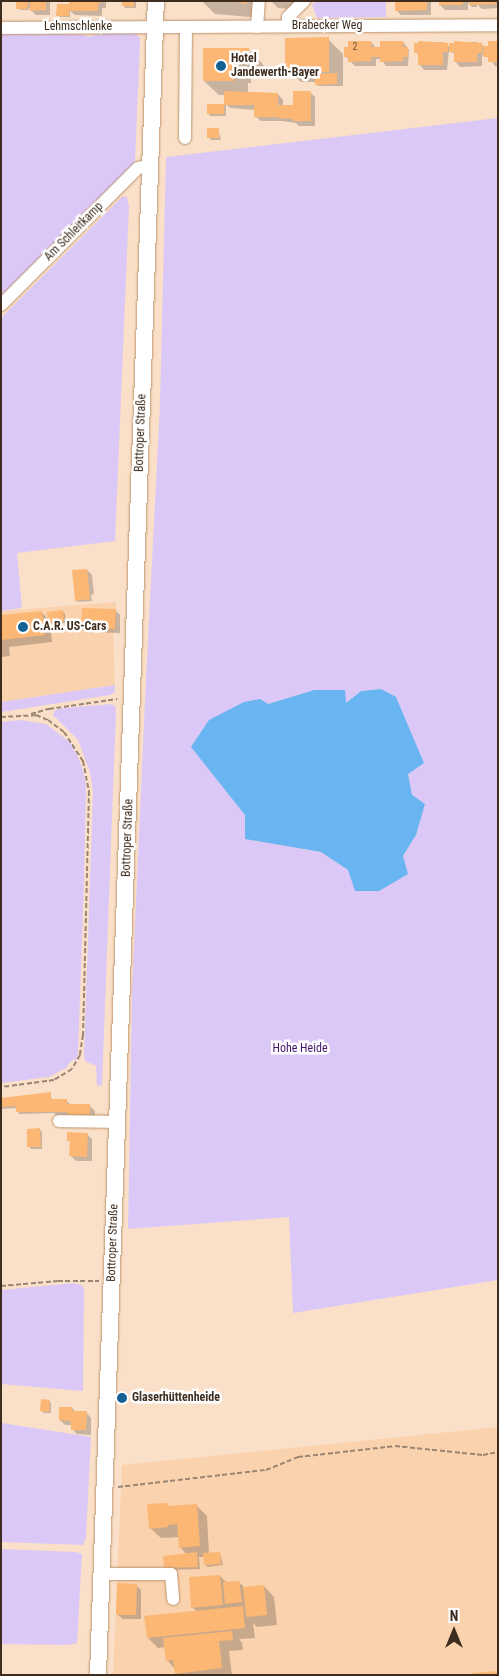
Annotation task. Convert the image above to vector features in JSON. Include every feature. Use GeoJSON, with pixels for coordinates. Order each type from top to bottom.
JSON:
{"type":"FeatureCollection","features":[{"type":"Feature","properties":{"kind":"main road","name":"Bottroper Straße"},"geometry":{"type":"LineString","coordinates":[[98,1675],[156,1]]}},
{"type":"Feature","properties":{"kind":"street"},"geometry":{"type":"LineString","coordinates":[[257,27],[259,1]]}},
{"type":"Feature","properties":{"kind":"street"},"geometry":{"type":"LineString","coordinates":[[288,26],[288,17],[304,1]]}},
{"type":"Feature","properties":{"kind":"street","name":"Brabecker Weg"},"geometry":{"type":"LineString","coordinates":[[156,28],[498,25]]}},
{"type":"Feature","properties":{"kind":"street","name":"Lehmschlenke"},"geometry":{"type":"LineString","coordinates":[[1,28],[156,28]]}},
{"type":"Feature","properties":{"kind":"street"},"geometry":{"type":"LineString","coordinates":[[185,138],[186,28]]}},
{"type":"Feature","properties":{"kind":"street","name":"Am Schleitkamp"},"geometry":{"type":"LineString","coordinates":[[1,304],[138,168],[151,165]]}},
{"type":"Feature","properties":{"kind":"street"},"geometry":{"type":"LineString","coordinates":[[58,1121],[117,1122]]}},
{"type":"Feature","properties":{"kind":"street"},"geometry":{"type":"LineString","coordinates":[[102,1574],[171,1574],[173,1599]]}},
{"type":"Feature","properties":{"kind":"path"},"geometry":{"type":"LineString","coordinates":[[1,716],[28,714],[49,709],[132,697]]}},
{"type":"Feature","properties":{"kind":"path"},"geometry":{"type":"LineString","coordinates":[[1,1087],[54,1080],[64,1075],[72,1069],[80,1055],[83,1035],[88,782],[80,756],[64,732],[48,720],[28,714]]}},
{"type":"Feature","properties":{"kind":"path"},"geometry":{"type":"LineString","coordinates":[[1,1286],[58,1281],[112,1281]]}},
{"type":"Feature","properties":{"kind":"path"},"geometry":{"type":"LineString","coordinates":[[105,1488],[266,1470],[298,1457],[395,1446],[482,1455],[498,1452]]}},
{"type":"Feature","properties":{"kind":"shaded area"},"geometry":{"type":"Polygon","coordinates":[[[116,602],[116,629],[113,629],[115,685],[1,702],[1,611],[116,602]]]}},
{"type":"Feature","properties":{"kind":"shaded area"},"geometry":{"type":"Polygon","coordinates":[[[498,1427],[498,1675],[113,1675],[122,1465],[498,1427]]]}},
{"type":"Feature","properties":{"kind":"green space"},"geometry":{"type":"Polygon","coordinates":[[[316,1],[386,1],[386,17],[317,18],[312,5],[316,1]]]}},
{"type":"Feature","properties":{"kind":"green space"},"geometry":{"type":"Polygon","coordinates":[[[1,30],[86,35],[88,37],[104,33],[133,32],[140,38],[140,42],[135,163],[1,297],[1,30]]]}},
{"type":"Feature","properties":{"kind":"green space","name":"Hohe Heide"},"geometry":{"type":"Polygon","coordinates":[[[498,118],[498,1280],[293,1313],[289,1217],[128,1229],[132,994],[160,403],[166,157],[498,118]],[[381,689],[361,691],[346,703],[314,690],[268,704],[245,815],[246,839],[321,852],[348,870],[403,856],[416,835],[408,774],[381,689]]]}},
{"type":"Feature","properties":{"kind":"green space"},"geometry":{"type":"Polygon","coordinates":[[[123,196],[127,197],[129,206],[115,541],[17,553],[22,608],[1,611],[1,318],[123,196]]]}},
{"type":"Feature","properties":{"kind":"green space"},"geometry":{"type":"Polygon","coordinates":[[[115,685],[115,692],[110,695],[1,712],[1,702],[115,685]]]}},
{"type":"Feature","properties":{"kind":"green space"},"geometry":{"type":"Polygon","coordinates":[[[111,704],[115,706],[116,712],[102,1085],[97,1086],[96,1066],[85,1061],[84,1056],[93,791],[90,772],[78,740],[53,715],[55,710],[64,708],[111,704]]]}},
{"type":"Feature","properties":{"kind":"green space"},"geometry":{"type":"Polygon","coordinates":[[[20,720],[46,724],[70,742],[84,773],[86,788],[84,886],[78,1053],[76,1060],[72,1060],[66,1068],[49,1077],[1,1083],[1,722],[20,720]]]}},
{"type":"Feature","properties":{"kind":"green space"},"geometry":{"type":"Polygon","coordinates":[[[74,1283],[83,1286],[84,1290],[83,1391],[1,1384],[1,1290],[74,1283]]]}},
{"type":"Feature","properties":{"kind":"green space"},"geometry":{"type":"Polygon","coordinates":[[[1,1419],[2,1423],[91,1437],[86,1537],[83,1545],[1,1542],[1,1419]]]}},
{"type":"Feature","properties":{"kind":"green space"},"geometry":{"type":"Polygon","coordinates":[[[1,1549],[76,1552],[82,1554],[77,1643],[68,1645],[1,1644],[1,1549]]]}},
{"type":"Feature","properties":{"kind":"water"},"geometry":{"type":"Polygon","coordinates":[[[381,689],[396,697],[424,763],[408,774],[412,795],[425,804],[416,835],[403,856],[408,874],[379,891],[355,891],[348,870],[321,852],[245,839],[245,815],[191,747],[209,720],[244,702],[260,699],[268,704],[314,690],[345,690],[346,703],[361,691],[381,689]]]}},
{"type":"Feature","properties":{"kind":"building"},"geometry":{"type":"Polygon","coordinates":[[[16,1],[28,1],[28,9],[16,9],[16,1]]]}},
{"type":"Feature","properties":{"kind":"building"},"geometry":{"type":"Polygon","coordinates":[[[30,1],[46,1],[46,10],[30,11],[30,1]]]}},
{"type":"Feature","properties":{"kind":"building"},"geometry":{"type":"Polygon","coordinates":[[[69,1],[101,1],[101,3],[98,3],[98,11],[69,11],[69,16],[56,16],[57,4],[69,4],[69,1]]]}},
{"type":"Feature","properties":{"kind":"building"},"geometry":{"type":"Polygon","coordinates":[[[122,1],[134,1],[134,7],[122,6],[122,1]]]}},
{"type":"Feature","properties":{"kind":"building"},"geometry":{"type":"Polygon","coordinates":[[[230,1],[247,1],[246,4],[230,1]]]}},
{"type":"Feature","properties":{"kind":"building"},"geometry":{"type":"Polygon","coordinates":[[[395,1],[427,1],[427,10],[395,11],[395,1]]]}},
{"type":"Feature","properties":{"kind":"building"},"geometry":{"type":"Polygon","coordinates":[[[439,1],[463,1],[463,5],[439,5],[439,1]]]}},
{"type":"Feature","properties":{"kind":"building"},"geometry":{"type":"Polygon","coordinates":[[[469,1],[496,1],[496,4],[469,5],[469,1]]]}},
{"type":"Feature","properties":{"kind":"building"},"geometry":{"type":"Polygon","coordinates":[[[329,37],[329,72],[315,72],[315,68],[285,68],[285,38],[329,37]]]}},
{"type":"Feature","properties":{"kind":"building"},"geometry":{"type":"Polygon","coordinates":[[[348,41],[371,41],[371,47],[380,47],[380,41],[403,41],[403,47],[408,47],[408,57],[403,57],[403,61],[380,62],[380,57],[371,57],[371,61],[348,62],[348,57],[344,57],[344,47],[348,47],[348,41]]]}},
{"type":"Feature","properties":{"kind":"building"},"geometry":{"type":"Polygon","coordinates":[[[418,41],[448,43],[448,52],[443,52],[443,65],[418,65],[418,53],[414,53],[414,43],[418,43],[418,41]]]}},
{"type":"Feature","properties":{"kind":"building"},"geometry":{"type":"Polygon","coordinates":[[[454,41],[482,43],[482,53],[477,53],[477,62],[454,62],[454,52],[449,52],[449,43],[454,43],[454,41]]]}},
{"type":"Feature","properties":{"kind":"building"},"geometry":{"type":"Polygon","coordinates":[[[488,41],[498,41],[498,62],[488,62],[488,57],[483,57],[483,46],[488,46],[488,41]]]}},
{"type":"Feature","properties":{"kind":"building","name":"Hotel Jandewerth-Bayer"},"geometry":{"type":"Polygon","coordinates":[[[203,48],[249,48],[249,63],[237,63],[237,69],[234,69],[234,81],[203,81],[203,48]]]}},
{"type":"Feature","properties":{"kind":"building"},"geometry":{"type":"Polygon","coordinates":[[[337,73],[337,84],[315,85],[315,74],[337,73]]]}},
{"type":"Feature","properties":{"kind":"building"},"geometry":{"type":"Polygon","coordinates":[[[224,91],[278,93],[278,105],[293,105],[293,91],[311,91],[311,121],[293,121],[293,119],[278,117],[254,117],[254,105],[224,105],[224,114],[207,114],[207,104],[224,104],[224,91]]]}},
{"type":"Feature","properties":{"kind":"building"},"geometry":{"type":"Polygon","coordinates":[[[207,128],[219,128],[219,138],[207,138],[207,128]]]}},
{"type":"Feature","properties":{"kind":"building"},"geometry":{"type":"Polygon","coordinates":[[[87,569],[90,599],[75,601],[72,570],[87,569]]]}},
{"type":"Feature","properties":{"kind":"building"},"geometry":{"type":"Polygon","coordinates":[[[82,608],[116,609],[115,629],[81,627],[82,608]]]}},
{"type":"Feature","properties":{"kind":"building"},"geometry":{"type":"Polygon","coordinates":[[[63,610],[64,621],[48,623],[47,612],[63,610]]]}},
{"type":"Feature","properties":{"kind":"building","name":"C.A.R. US-Cars"},"geometry":{"type":"Polygon","coordinates":[[[42,611],[45,635],[1,640],[1,615],[42,611]]]}},
{"type":"Feature","properties":{"kind":"building"},"geometry":{"type":"Polygon","coordinates":[[[51,1092],[51,1099],[67,1099],[67,1104],[90,1104],[90,1118],[67,1118],[67,1112],[16,1112],[16,1106],[1,1107],[1,1098],[51,1092]]]}},
{"type":"Feature","properties":{"kind":"building"},"geometry":{"type":"Polygon","coordinates":[[[40,1128],[41,1147],[27,1147],[27,1129],[40,1128]]]}},
{"type":"Feature","properties":{"kind":"building"},"geometry":{"type":"Polygon","coordinates":[[[67,1132],[88,1133],[87,1157],[69,1156],[70,1141],[67,1141],[67,1132]]]}},
{"type":"Feature","properties":{"kind":"building"},"geometry":{"type":"Polygon","coordinates":[[[41,1399],[50,1400],[49,1412],[40,1411],[41,1399]]]}},
{"type":"Feature","properties":{"kind":"building"},"geometry":{"type":"Polygon","coordinates":[[[59,1407],[72,1407],[72,1411],[87,1411],[86,1430],[71,1430],[71,1421],[59,1420],[59,1407]]]}},
{"type":"Feature","properties":{"kind":"building"},"geometry":{"type":"Polygon","coordinates":[[[167,1503],[167,1506],[197,1504],[200,1546],[179,1548],[177,1524],[149,1529],[147,1504],[167,1503]]]}},
{"type":"Feature","properties":{"kind":"building"},"geometry":{"type":"Polygon","coordinates":[[[197,1552],[198,1567],[164,1568],[163,1556],[197,1552]]]}},
{"type":"Feature","properties":{"kind":"building"},"geometry":{"type":"Polygon","coordinates":[[[220,1552],[221,1564],[204,1565],[203,1553],[220,1552]]]}},
{"type":"Feature","properties":{"kind":"building"},"geometry":{"type":"Polygon","coordinates":[[[220,1575],[223,1605],[191,1608],[189,1577],[220,1575]]]}},
{"type":"Feature","properties":{"kind":"building"},"geometry":{"type":"Polygon","coordinates":[[[239,1581],[242,1602],[225,1604],[223,1582],[239,1581]]]}},
{"type":"Feature","properties":{"kind":"building"},"geometry":{"type":"Polygon","coordinates":[[[117,1583],[137,1584],[136,1615],[116,1615],[117,1583]]]}},
{"type":"Feature","properties":{"kind":"building"},"geometry":{"type":"Polygon","coordinates":[[[264,1585],[267,1615],[246,1617],[243,1587],[264,1585]]]}},
{"type":"Feature","properties":{"kind":"building"},"geometry":{"type":"Polygon","coordinates":[[[243,1606],[245,1628],[147,1638],[144,1616],[243,1606]]]}},
{"type":"Feature","properties":{"kind":"building"},"geometry":{"type":"Polygon","coordinates":[[[232,1631],[233,1640],[219,1641],[222,1668],[175,1674],[173,1660],[166,1661],[163,1638],[232,1631]]]}},
{"type":"Feature","properties":{"kind":"building"},"geometry":{"type":"Polygon","coordinates":[[[498,1671],[498,1675],[473,1675],[472,1673],[498,1671]]]}},
{"type":"Feature","properties":{"kind":"place","name":"Hotel Jandewerth-Bayer"},"geometry":{"type":"Point","coordinates":[221,66]}},
{"type":"Feature","properties":{"kind":"place","name":"C.A.R. US-Cars"},"geometry":{"type":"Point","coordinates":[23,627]}},
{"type":"Feature","properties":{"kind":"place","name":"Glaserhüttenheide"},"geometry":{"type":"Point","coordinates":[122,1398]}}]}
